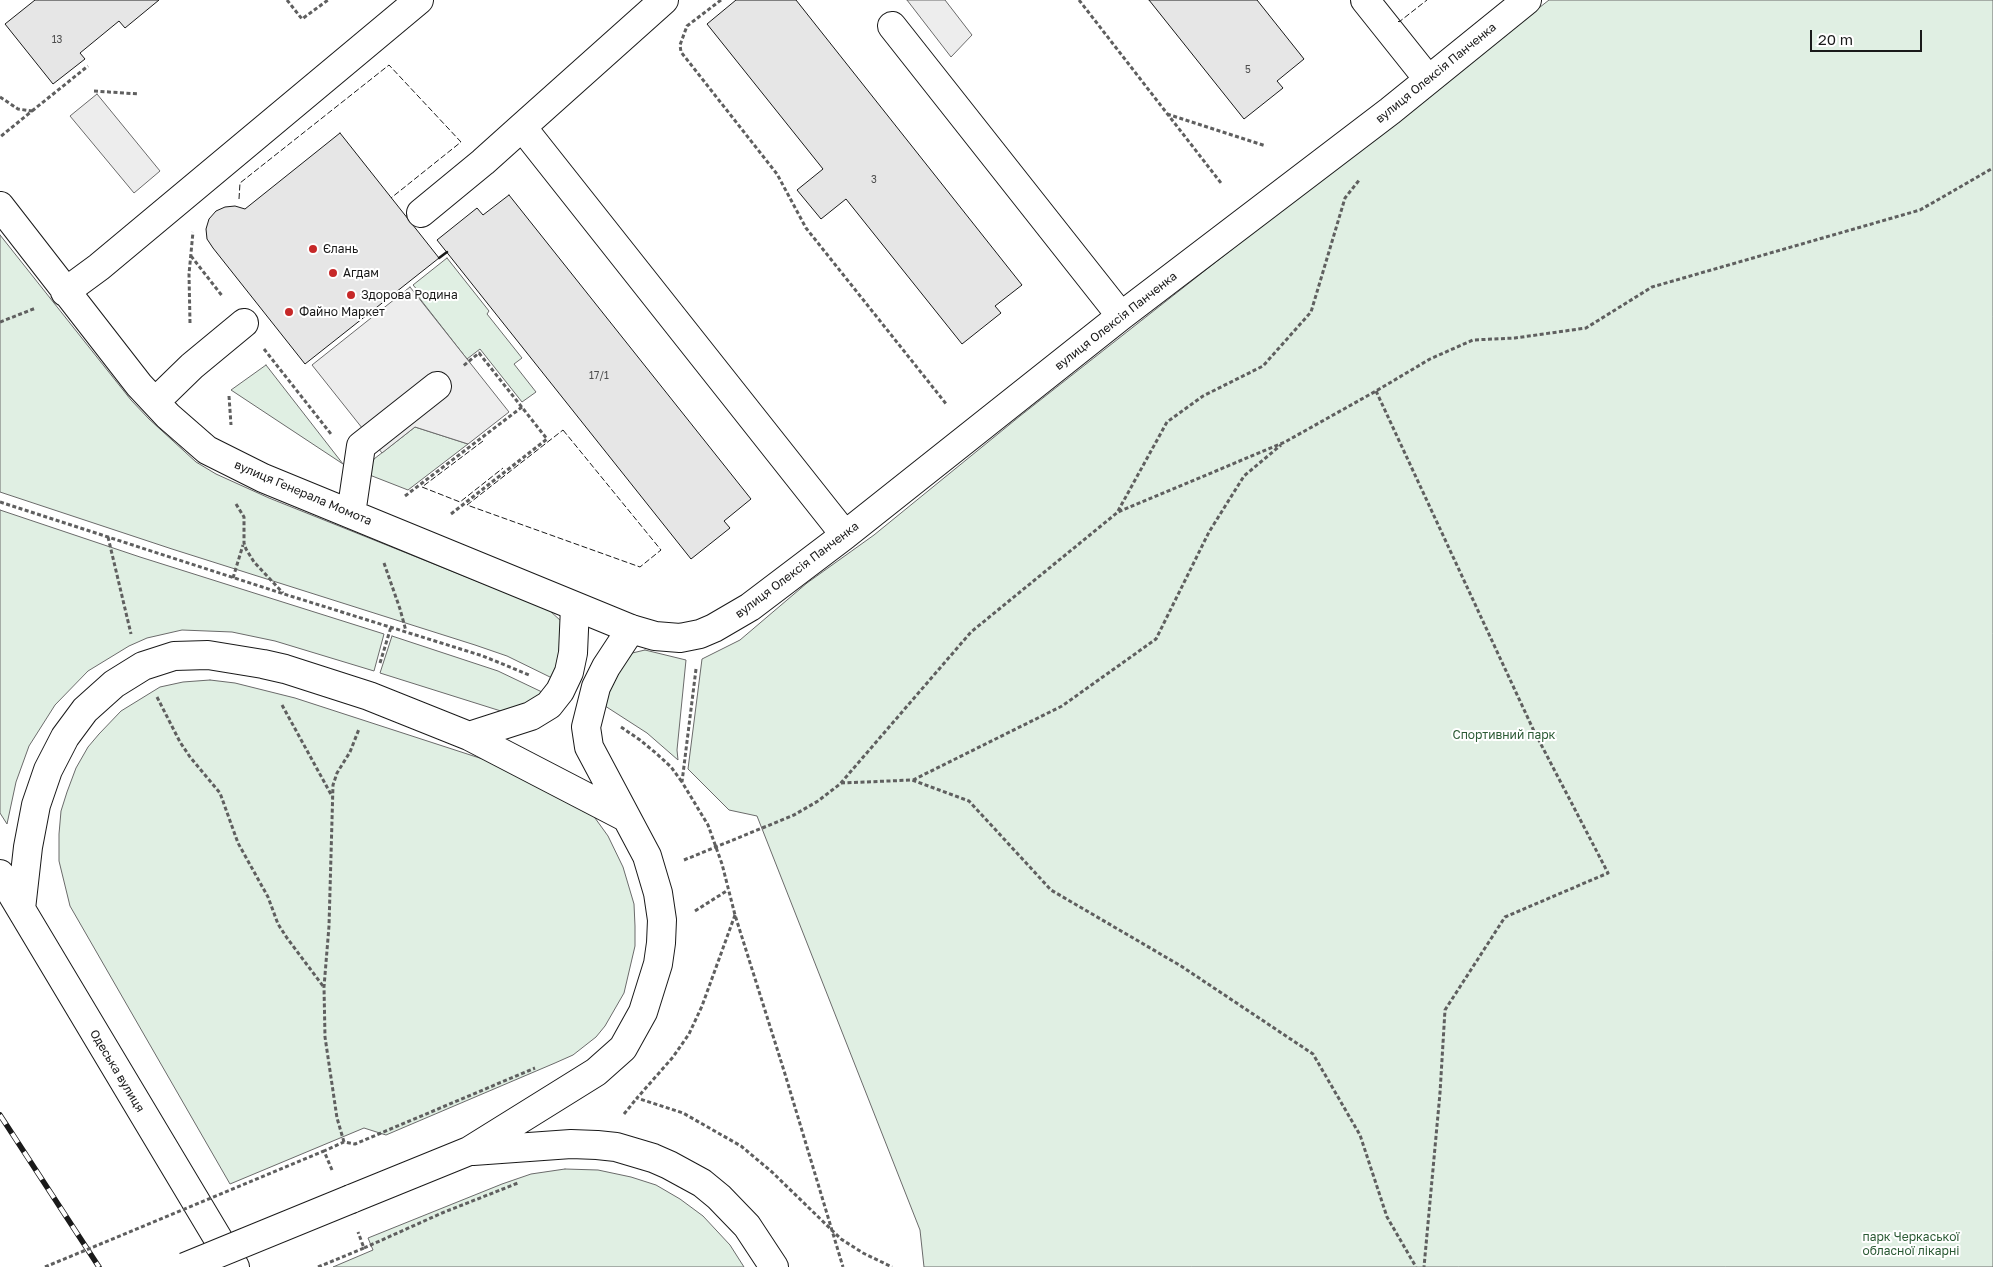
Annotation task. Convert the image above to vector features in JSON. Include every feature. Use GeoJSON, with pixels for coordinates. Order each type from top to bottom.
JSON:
{"type":"FeatureCollection","features":[{"type":"Feature","properties":{"kind":"main road"},"geometry":{"type":"LineString","coordinates":[[65,292],[99,267],[419,0]]}},
{"type":"Feature","properties":{"kind":"main road"},"geometry":{"type":"LineString","coordinates":[[421,213],[483,162],[664,0]]}},
{"type":"Feature","properties":{"kind":"main road"},"geometry":{"type":"LineString","coordinates":[[1365,0],[1428,79]]}},
{"type":"Feature","properties":{"kind":"main road","name":"вулиця Олексія Панченка"},"geometry":{"type":"LineString","coordinates":[[700,634],[750,608],[1121,316],[1382,117],[1527,0]]}},
{"type":"Feature","properties":{"kind":"main road"},"geometry":{"type":"LineString","coordinates":[[892,26],[1121,316]]}},
{"type":"Feature","properties":{"kind":"main road"},"geometry":{"type":"LineString","coordinates":[[522,127],[845,535]]}},
{"type":"Feature","properties":{"kind":"main road","name":"вулиця Генерала Момота"},"geometry":{"type":"LineString","coordinates":[[4,216],[155,402],[182,430],[207,450],[263,478],[631,629],[656,636],[680,638],[700,634]]}},
{"type":"Feature","properties":{"kind":"main road"},"geometry":{"type":"LineString","coordinates":[[155,402],[192,366],[244,323]]}},
{"type":"Feature","properties":{"kind":"main road"},"geometry":{"type":"LineString","coordinates":[[360,517],[357,469],[361,446],[438,386]]}},
{"type":"Feature","properties":{"kind":"main road"},"geometry":{"type":"LineString","coordinates":[[470,736],[531,716],[548,705],[560,691],[569,672],[573,653],[575,606]]}},
{"type":"Feature","properties":{"kind":"main road"},"geometry":{"type":"LineString","coordinates":[[185,1267],[470,1151],[596,1072],[623,1048],[643,1012],[658,964],[662,943],[662,920],[653,872],[638,839],[589,748],[586,727],[589,708],[596,687],[631,629]]}},
{"type":"Feature","properties":{"kind":"main road"},"geometry":{"type":"LineString","coordinates":[[21,909],[32,826],[42,787],[55,753],[85,710],[114,684],[143,666],[174,656],[227,657],[263,664],[292,671],[369,696],[470,736],[625,817]]}},
{"type":"Feature","properties":{"kind":"main road","name":"Одеська вулиця"},"geometry":{"type":"LineString","coordinates":[[0,874],[234,1267]]}},
{"type":"Feature","properties":{"kind":"main road"},"geometry":{"type":"LineString","coordinates":[[470,1151],[571,1144],[616,1147],[653,1158],[696,1180],[719,1197],[747,1226],[774,1267]]}},
{"type":"Feature","properties":{"kind":"path"},"geometry":{"type":"LineString","coordinates":[[287,0],[302,20],[328,0]]}},
{"type":"Feature","properties":{"kind":"path"},"geometry":{"type":"LineString","coordinates":[[721,0],[687,26],[680,45],[681,52],[777,174],[806,228],[947,405]]}},
{"type":"Feature","properties":{"kind":"path"},"geometry":{"type":"LineString","coordinates":[[1079,0],[1165,114],[1221,183]]}},
{"type":"Feature","properties":{"kind":"path"},"geometry":{"type":"LineString","coordinates":[[0,137],[88,66]]}},
{"type":"Feature","properties":{"kind":"path"},"geometry":{"type":"LineString","coordinates":[[94,91],[139,94]]}},
{"type":"Feature","properties":{"kind":"path"},"geometry":{"type":"LineString","coordinates":[[0,97],[18,109],[32,111]]}},
{"type":"Feature","properties":{"kind":"path"},"geometry":{"type":"LineString","coordinates":[[1165,114],[1266,146]]}},
{"type":"Feature","properties":{"kind":"path"},"geometry":{"type":"LineString","coordinates":[[716,848],[794,815],[818,801],[840,784],[971,632],[1118,512],[1285,442],[1430,359],[1473,340],[1515,338],[1586,328],[1652,287],[1920,210],[1993,168]]}},
{"type":"Feature","properties":{"kind":"path"},"geometry":{"type":"LineString","coordinates":[[1118,512],[1166,422],[1203,396],[1263,366],[1311,312],[1346,198],[1362,175]]}},
{"type":"Feature","properties":{"kind":"path"},"geometry":{"type":"LineString","coordinates":[[192,366],[189,287],[198,184]]}},
{"type":"Feature","properties":{"kind":"path"},"geometry":{"type":"LineString","coordinates":[[191,256],[357,469]]}},
{"type":"Feature","properties":{"kind":"path"},"geometry":{"type":"LineString","coordinates":[[438,386],[479,353],[547,439],[451,514]]}},
{"type":"Feature","properties":{"kind":"path"},"geometry":{"type":"LineString","coordinates":[[1376,391],[1534,729],[1608,873],[1505,917],[1445,1010],[1440,1093],[1424,1267]]}},
{"type":"Feature","properties":{"kind":"path"},"geometry":{"type":"LineString","coordinates":[[405,496],[522,407]]}},
{"type":"Feature","properties":{"kind":"path"},"geometry":{"type":"LineString","coordinates":[[840,784],[912,780],[1062,706],[1156,639],[1209,532],[1244,476],[1285,442]]}},
{"type":"Feature","properties":{"kind":"path"},"geometry":{"type":"LineString","coordinates":[[0,502],[495,660],[534,678]]}},
{"type":"Feature","properties":{"kind":"path"},"geometry":{"type":"LineString","coordinates":[[233,502],[238,506],[244,517],[244,544],[234,578]]}},
{"type":"Feature","properties":{"kind":"path"},"geometry":{"type":"LineString","coordinates":[[360,517],[400,609],[406,632]]}},
{"type":"Feature","properties":{"kind":"path"},"geometry":{"type":"LineString","coordinates":[[108,537],[128,625],[143,666],[180,742],[198,768],[220,793],[238,843],[268,898],[278,924],[324,987]]}},
{"type":"Feature","properties":{"kind":"path"},"geometry":{"type":"LineString","coordinates":[[244,544],[254,562],[284,594]]}},
{"type":"Feature","properties":{"kind":"path"},"geometry":{"type":"LineString","coordinates":[[380,664],[391,627]]}},
{"type":"Feature","properties":{"kind":"path"},"geometry":{"type":"LineString","coordinates":[[682,782],[700,634]]}},
{"type":"Feature","properties":{"kind":"path"},"geometry":{"type":"LineString","coordinates":[[263,664],[294,729],[333,799]]}},
{"type":"Feature","properties":{"kind":"path"},"geometry":{"type":"LineString","coordinates":[[344,1142],[337,1118],[326,1047],[324,987],[329,935],[333,785],[336,773],[356,740],[369,696]]}},
{"type":"Feature","properties":{"kind":"path"},"geometry":{"type":"LineString","coordinates":[[617,725],[640,740],[671,767],[708,825],[843,1267]]}},
{"type":"Feature","properties":{"kind":"path"},"geometry":{"type":"LineString","coordinates":[[912,780],[969,801],[1051,890],[1181,966],[1314,1054],[1360,1135],[1387,1217],[1416,1267]]}},
{"type":"Feature","properties":{"kind":"path"},"geometry":{"type":"LineString","coordinates":[[735,915],[702,1006],[689,1034],[666,1066],[638,1098],[683,1113],[741,1146],[777,1177],[833,1233],[862,1253],[892,1267]]}},
{"type":"Feature","properties":{"kind":"path"},"geometry":{"type":"LineString","coordinates":[[44,1267],[344,1142],[355,1144],[543,1064]]}},
{"type":"Feature","properties":{"kind":"green space","name":"Спортивний парк"},"geometry":{"type":"Polygon","coordinates":[[[1549,0],[1993,0],[1993,1267],[924,1267],[920,1230],[757,816],[729,810],[688,769],[702,659],[740,640],[807,583],[874,535],[1020,416],[1549,0]]]}},
{"type":"Feature","properties":{"kind":"green space"},"geometry":{"type":"Polygon","coordinates":[[[0,235],[131,400],[196,462],[216,474],[269,498],[549,610],[561,621],[567,641],[552,678],[507,656],[475,645],[172,549],[0,492],[0,235]]]}},
{"type":"Feature","properties":{"kind":"green space"},"geometry":{"type":"Polygon","coordinates":[[[447,258],[489,311],[487,314],[522,358],[514,364],[536,392],[522,402],[480,349],[467,359],[417,295],[420,293],[413,285],[447,258]]]}},
{"type":"Feature","properties":{"kind":"green space"},"geometry":{"type":"Polygon","coordinates":[[[266,365],[343,464],[231,390],[266,365]]]}},
{"type":"Feature","properties":{"kind":"green space"},"geometry":{"type":"Polygon","coordinates":[[[415,427],[468,444],[408,490],[367,474],[374,459],[415,427]]]}},
{"type":"Feature","properties":{"kind":"green space"},"geometry":{"type":"Polygon","coordinates":[[[0,510],[140,557],[384,634],[374,671],[275,641],[232,632],[182,630],[147,638],[129,646],[88,671],[55,705],[29,746],[16,782],[7,824],[0,813],[0,510]]]}},
{"type":"Feature","properties":{"kind":"green space"},"geometry":{"type":"Polygon","coordinates":[[[392,636],[498,671],[542,692],[534,700],[504,712],[380,673],[392,636]]]}},
{"type":"Feature","properties":{"kind":"green space"},"geometry":{"type":"Polygon","coordinates":[[[645,650],[686,660],[677,750],[678,760],[647,733],[602,704],[628,654],[645,650]]]}},
{"type":"Feature","properties":{"kind":"green space"},"geometry":{"type":"Polygon","coordinates":[[[210,680],[235,683],[295,698],[495,763],[583,806],[595,818],[608,836],[623,867],[634,904],[635,946],[624,993],[605,1026],[596,1037],[573,1055],[386,1135],[364,1128],[230,1184],[70,906],[59,861],[61,811],[76,768],[88,747],[121,711],[160,687],[183,682],[210,680]]]}},
{"type":"Feature","properties":{"kind":"green space"},"geometry":{"type":"Polygon","coordinates":[[[565,1169],[598,1170],[656,1185],[680,1199],[703,1216],[730,1245],[744,1267],[333,1267],[373,1250],[368,1238],[502,1184],[531,1174],[565,1169]]]}},
{"type":"Feature","properties":{"kind":"shaded area"},"geometry":{"type":"Polygon","coordinates":[[[907,0],[945,0],[972,35],[951,57],[907,0]]]}},
{"type":"Feature","properties":{"kind":"shaded area"},"geometry":{"type":"Polygon","coordinates":[[[97,94],[160,171],[134,193],[70,116],[97,94]]]}},
{"type":"Feature","properties":{"kind":"shaded area"},"geometry":{"type":"Polygon","coordinates":[[[410,287],[509,412],[468,444],[415,427],[382,453],[312,365],[410,287]]]}},
{"type":"Feature","properties":{"kind":"building"},"geometry":{"type":"Polygon","coordinates":[[[35,0],[159,0],[125,28],[119,21],[80,53],[85,59],[53,84],[5,24],[35,0]]]}},
{"type":"Feature","properties":{"kind":"building"},"geometry":{"type":"Polygon","coordinates":[[[736,0],[796,0],[1022,285],[995,306],[1001,313],[962,344],[846,199],[821,219],[797,190],[823,169],[707,24],[736,0]]]}},
{"type":"Feature","properties":{"kind":"building"},"geometry":{"type":"Polygon","coordinates":[[[1149,0],[1257,0],[1304,59],[1277,81],[1283,88],[1244,119],[1149,0]]]}},
{"type":"Feature","properties":{"kind":"building"},"geometry":{"type":"Polygon","coordinates":[[[340,133],[439,258],[305,364],[213,248],[207,239],[206,229],[209,219],[216,211],[225,207],[235,206],[245,209],[340,133]]]}},
{"type":"Feature","properties":{"kind":"building"},"geometry":{"type":"Polygon","coordinates":[[[509,195],[751,499],[724,521],[730,528],[691,559],[437,240],[477,208],[483,215],[509,195]]]}},
{"type":"Feature","properties":{"kind":"railway"},"geometry":{"type":"LineString","coordinates":[[0,1115],[99,1267]]}},
{"type":"Feature","properties":{"kind":"fence"},"geometry":{"type":"LineString","coordinates":[[1398,21],[1427,0]]}},
{"type":"Feature","properties":{"kind":"fence"},"geometry":{"type":"LineString","coordinates":[[239,199],[240,183],[389,65],[461,142],[391,198]]}},
{"type":"Feature","properties":{"kind":"fence"},"geometry":{"type":"LineString","coordinates":[[563,430],[661,550],[640,567],[467,505],[563,430]]}},
{"type":"Feature","properties":{"kind":"fence"},"geometry":{"type":"LineString","coordinates":[[483,441],[422,487],[460,502],[503,468]]}},
{"type":"Feature","properties":{"kind":"wall"},"geometry":{"type":"LineString","coordinates":[[439,258],[447,252]]}},
{"type":"Feature","properties":{"kind":"place","name":"Єлань"},"geometry":{"type":"Point","coordinates":[313,249]}},
{"type":"Feature","properties":{"kind":"place","name":"Агдам"},"geometry":{"type":"Point","coordinates":[333,273]}},
{"type":"Feature","properties":{"kind":"place","name":"Здорова Родина"},"geometry":{"type":"Point","coordinates":[351,295]}},
{"type":"Feature","properties":{"kind":"place","name":"Файно Маркет"},"geometry":{"type":"Point","coordinates":[289,312]}},
{"type":"Feature","properties":{"kind":"park label","name":"парк Черкаської обласної лікарні"},"geometry":{"type":"Point","coordinates":[1911,1244]}}]}
